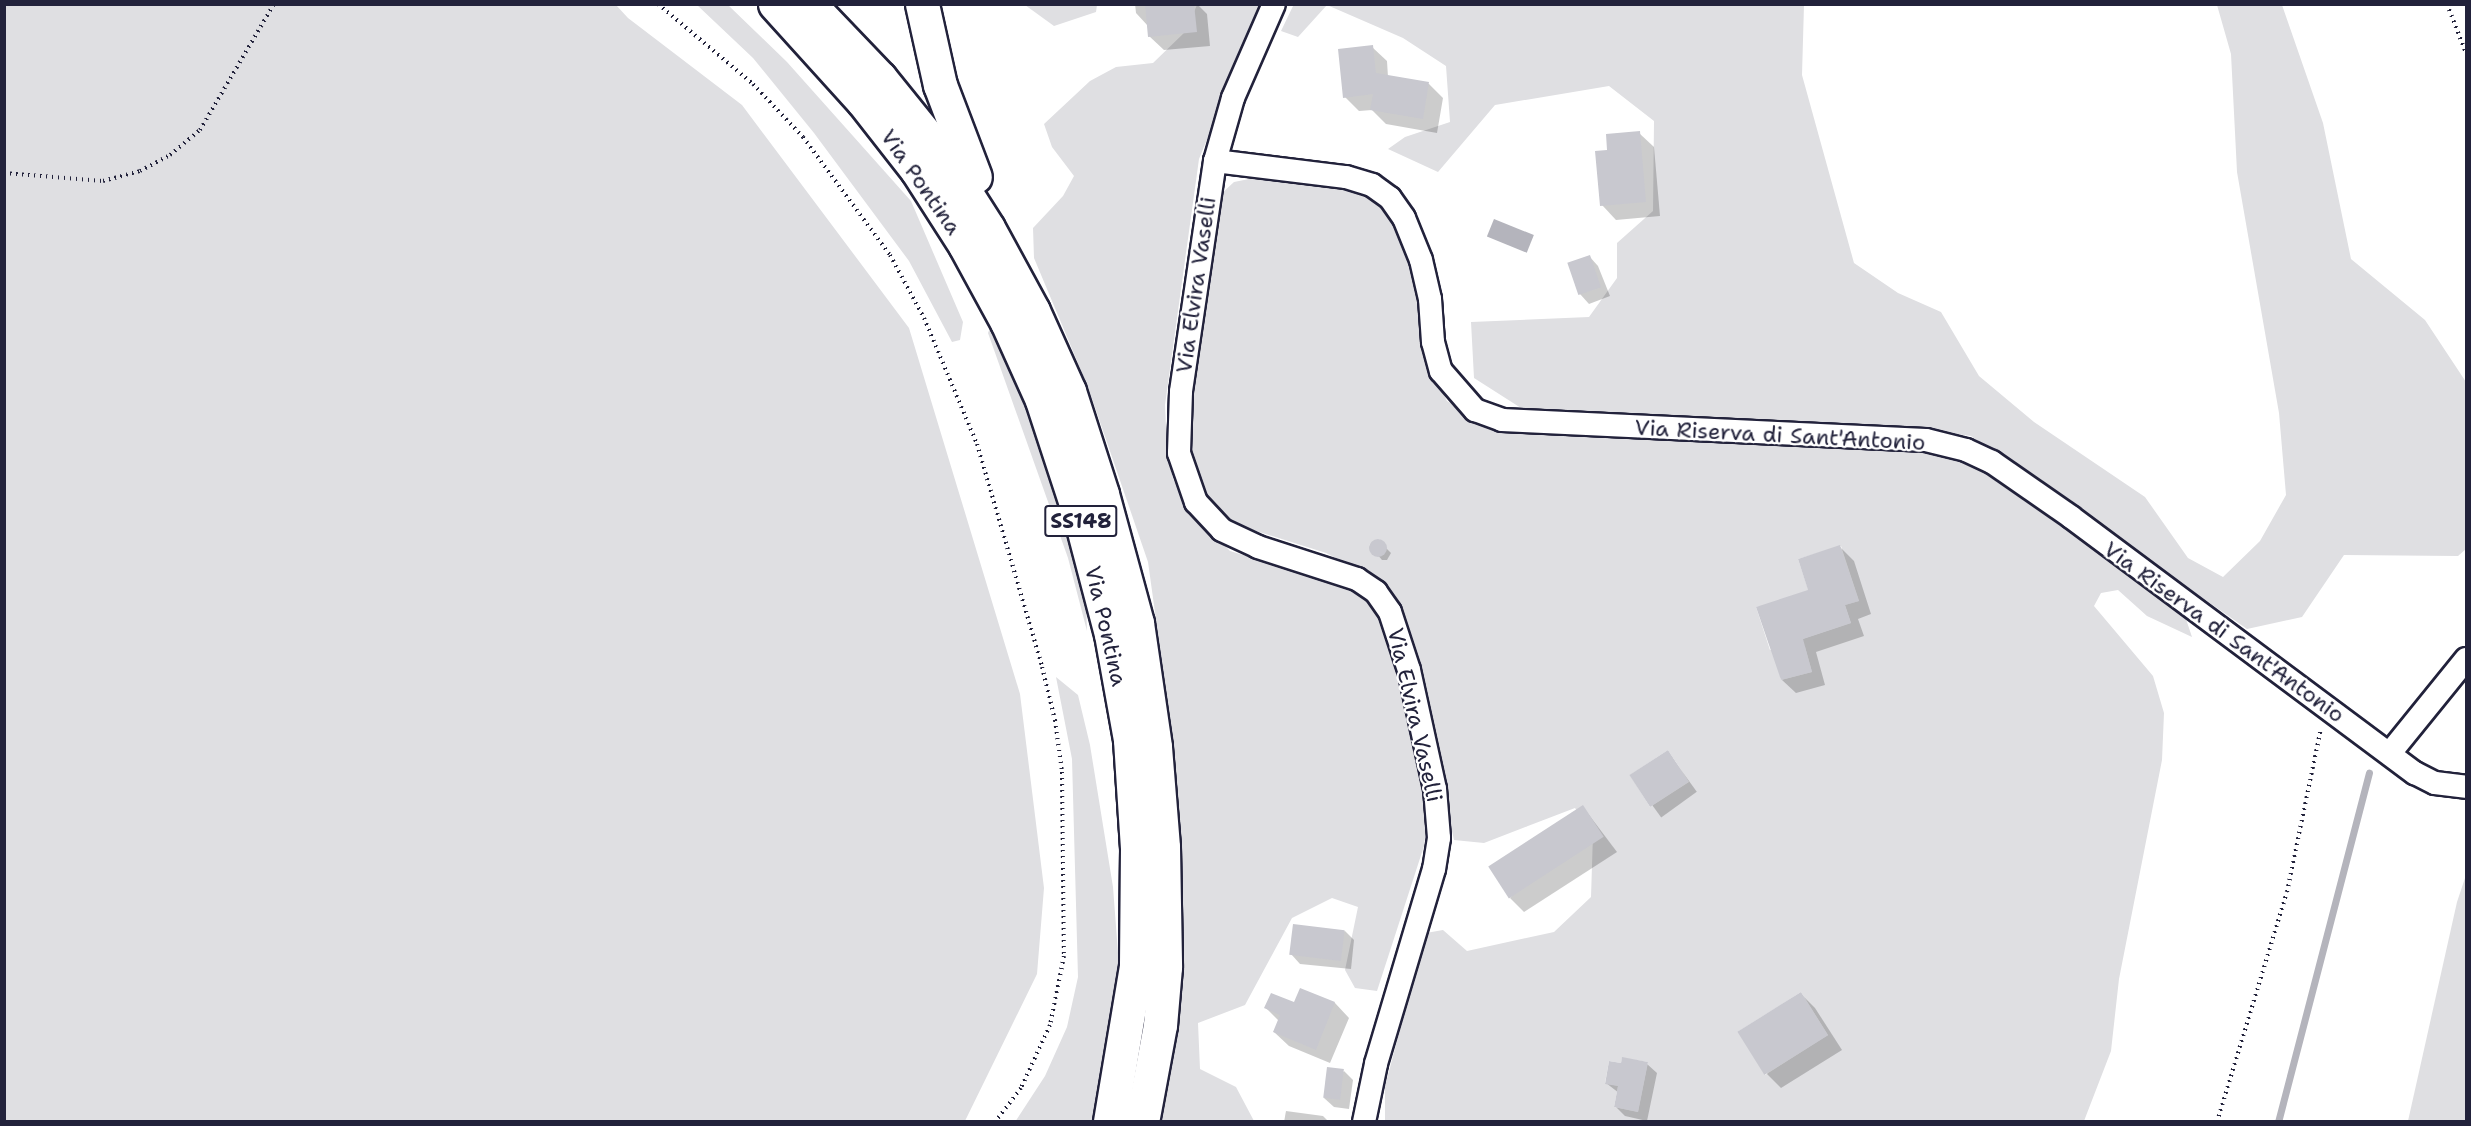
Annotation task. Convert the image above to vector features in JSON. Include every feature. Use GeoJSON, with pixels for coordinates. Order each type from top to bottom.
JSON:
{"type":"FeatureCollection","features":[{"type":"Feature","properties":{"kind":"highway","name":"Via Pontina"},"geometry":{"type":"LineString","coordinates":[[775,4],[863,101],[917,170],[964,245],[1007,322],[1042,400],[1080,516],[1111,634],[1130,740],[1137,849],[1136,966],[1110,1122]]}},
{"type":"Feature","properties":{"kind":"highway","name":"Via Pontina"},"geometry":{"type":"LineString","coordinates":[[809,4],[880,78],[939,151],[988,228],[1033,311],[1069,391],[1102,494],[1137,622],[1155,747],[1166,904],[1165,967],[1160,1025],[1142,1122]]}},
{"type":"Feature","properties":{"kind":"highway"},"geometry":{"type":"LineString","coordinates":[[922,4],[940,85],[956,133],[1004,229],[1033,311]]}},
{"type":"Feature","properties":{"kind":"street","name":"Via Elvira Vaselli"},"geometry":{"type":"LineString","coordinates":[[1274,4],[1233,98],[1215,161],[1181,392],[1179,453],[1185,478],[1199,507],[1222,530],[1247,543],[1357,579],[1381,597],[1390,612],[1408,670],[1437,806],[1439,838],[1434,869],[1398,980],[1364,1122]]}},
{"type":"Feature","properties":{"kind":"street","name":"Via Riserva di Sant'Antonio"},"geometry":{"type":"LineString","coordinates":[[1215,161],[1346,177],[1372,185],[1390,198],[1404,218],[1426,274],[1433,342],[1441,371],[1475,410],[1502,420],[1926,440],[1966,450],[1992,462],[2071,517],[2390,753],[2435,783],[2466,787]]}},
{"type":"Feature","properties":{"kind":"street"},"geometry":{"type":"LineString","coordinates":[[2390,753],[2466,659]]}},
{"type":"Feature","properties":{"kind":"path"},"geometry":{"type":"LineString","coordinates":[[4,173],[103,181],[140,171],[170,155],[200,130],[274,4]]}},
{"type":"Feature","properties":{"kind":"path"},"geometry":{"type":"LineString","coordinates":[[658,4],[753,84],[803,137],[883,246],[924,318],[976,444],[1042,667],[1055,720],[1062,772],[1064,956],[1050,1025],[1021,1088],[995,1122]]}},
{"type":"Feature","properties":{"kind":"path"},"geometry":{"type":"LineString","coordinates":[[2447,4],[2466,53]]}},
{"type":"Feature","properties":{"kind":"path"},"geometry":{"type":"LineString","coordinates":[[2217,1122],[2287,892],[2326,707]]}},
{"type":"Feature","properties":{"kind":"shaded area"},"geometry":{"type":"Polygon","coordinates":[[[5,4],[616,5],[628,18],[742,105],[909,328],[1020,694],[1044,888],[1037,974],[965,1121],[5,1121],[5,4]]]}},
{"type":"Feature","properties":{"kind":"shaded area"},"geometry":{"type":"Polygon","coordinates":[[[1294,4],[1804,5],[1802,75],[1854,263],[1898,293],[1941,312],[1979,376],[2034,422],[2145,497],[2188,558],[2223,577],[2260,541],[2286,495],[2279,413],[2237,172],[2231,54],[2217,5],[2282,5],[2323,123],[2351,259],[2425,320],[2466,382],[2466,549],[2458,556],[2344,555],[2302,617],[2247,629],[1971,436],[1913,428],[1521,408],[1474,378],[1471,322],[1589,317],[1617,278],[1617,243],[1653,211],[1654,121],[1609,86],[1495,105],[1438,172],[1388,149],[1405,137],[1450,122],[1446,66],[1403,38],[1327,5],[1298,37],[1281,31],[1294,4]]]}},
{"type":"Feature","properties":{"kind":"shaded area"},"geometry":{"type":"Polygon","coordinates":[[[697,5],[728,5],[787,62],[911,201],[963,322],[960,340],[952,342],[909,261],[814,133],[753,58],[697,5]]]}},
{"type":"Feature","properties":{"kind":"shaded area"},"geometry":{"type":"Polygon","coordinates":[[[1025,5],[1097,5],[1096,12],[1054,26],[1025,5]]]}},
{"type":"Feature","properties":{"kind":"shaded area"},"geometry":{"type":"Polygon","coordinates":[[[1197,5],[1262,5],[1199,159],[1165,405],[1167,449],[1173,479],[1188,508],[1230,551],[1363,591],[1379,611],[1429,801],[1424,846],[1377,991],[1355,988],[1345,970],[1358,907],[1332,898],[1292,918],[1245,1005],[1198,1023],[1200,1069],[1236,1087],[1254,1121],[1155,1121],[1178,878],[1173,742],[1148,562],[1088,387],[1034,258],[1033,228],[1063,196],[1074,176],[1052,147],[1044,124],[1090,81],[1116,67],[1153,63],[1185,32],[1197,5]]]}},
{"type":"Feature","properties":{"kind":"shaded area"},"geometry":{"type":"Polygon","coordinates":[[[1259,177],[1371,193],[1392,212],[1411,249],[1430,369],[1447,401],[1472,416],[1945,451],[2017,484],[2185,616],[2192,637],[2147,616],[2118,590],[2101,593],[2094,606],[2153,676],[2164,713],[2162,760],[2119,979],[2111,1051],[2084,1121],[1385,1121],[1385,1086],[1426,933],[1443,930],[1467,951],[1554,932],[1591,897],[1593,834],[1575,808],[1484,843],[1454,840],[1405,621],[1383,582],[1326,553],[1228,522],[1204,499],[1186,443],[1210,253],[1221,194],[1234,182],[1259,177]],[[1379,539],[1369,545],[1376,556],[1386,549],[1379,539]],[[1841,546],[1798,559],[1811,598],[1756,607],[1770,650],[1851,623],[1845,605],[1859,601],[1841,546]],[[1805,647],[1775,655],[1781,680],[1812,672],[1805,647]],[[1668,750],[1630,775],[1650,807],[1689,782],[1668,750]],[[1801,992],[1739,1031],[1765,1075],[1828,1035],[1801,992]],[[1622,1058],[1621,1063],[1609,1061],[1605,1083],[1618,1086],[1614,1107],[1638,1112],[1648,1062],[1622,1058]]]}},
{"type":"Feature","properties":{"kind":"shaded area"},"geometry":{"type":"Polygon","coordinates":[[[1494,219],[1534,235],[1527,253],[1487,237],[1494,219]]]}},
{"type":"Feature","properties":{"kind":"shaded area"},"geometry":{"type":"Polygon","coordinates":[[[992,323],[1042,435],[1086,603],[1087,631],[1068,558],[988,333],[992,323]]]}},
{"type":"Feature","properties":{"kind":"shaded area"},"geometry":{"type":"Polygon","coordinates":[[[1056,677],[1078,695],[1090,745],[1113,887],[1120,979],[1102,1093],[1093,1121],[1015,1122],[1045,1076],[1067,1027],[1078,977],[1072,759],[1056,677]]]}},
{"type":"Feature","properties":{"kind":"shaded area"},"geometry":{"type":"Polygon","coordinates":[[[2466,875],[2466,1121],[2408,1121],[2457,902],[2466,875]]]}},
{"type":"Feature","properties":{"kind":"building"},"geometry":{"type":"Polygon","coordinates":[[[1145,4],[1194,4],[1197,32],[1148,37],[1145,4]]]}},
{"type":"Feature","properties":{"kind":"building"},"geometry":{"type":"Polygon","coordinates":[[[1373,45],[1376,73],[1429,82],[1423,119],[1370,110],[1373,94],[1343,98],[1338,49],[1373,45]]]}},
{"type":"Feature","properties":{"kind":"building"},"geometry":{"type":"Polygon","coordinates":[[[1640,131],[1646,202],[1600,206],[1595,151],[1607,150],[1606,134],[1640,131]]]}},
{"type":"Feature","properties":{"kind":"building"},"geometry":{"type":"Polygon","coordinates":[[[1590,255],[1601,287],[1578,295],[1567,263],[1590,255]]]}},
{"type":"Feature","properties":{"kind":"building"},"geometry":{"type":"Polygon","coordinates":[[[1378,539],[1384,542],[1387,548],[1384,554],[1378,557],[1372,554],[1369,548],[1372,542],[1378,539]]]}},
{"type":"Feature","properties":{"kind":"building"},"geometry":{"type":"Polygon","coordinates":[[[1840,545],[1859,601],[1845,605],[1851,623],[1803,639],[1812,672],[1781,680],[1756,607],[1808,590],[1798,559],[1840,545]]]}},
{"type":"Feature","properties":{"kind":"building"},"geometry":{"type":"Polygon","coordinates":[[[1668,750],[1689,782],[1650,807],[1629,775],[1668,750]]]}},
{"type":"Feature","properties":{"kind":"building"},"geometry":{"type":"Polygon","coordinates":[[[1583,805],[1604,837],[1509,898],[1488,867],[1583,805]]]}},
{"type":"Feature","properties":{"kind":"building"},"geometry":{"type":"Polygon","coordinates":[[[1293,924],[1345,930],[1341,961],[1289,955],[1293,924]]]}},
{"type":"Feature","properties":{"kind":"building"},"geometry":{"type":"Polygon","coordinates":[[[1300,988],[1335,1002],[1316,1050],[1273,1032],[1280,1015],[1264,1008],[1271,993],[1294,1002],[1300,988]]]}},
{"type":"Feature","properties":{"kind":"building"},"geometry":{"type":"Polygon","coordinates":[[[1801,992],[1828,1035],[1764,1075],[1737,1032],[1801,992]]]}},
{"type":"Feature","properties":{"kind":"building"},"geometry":{"type":"Polygon","coordinates":[[[1622,1057],[1648,1062],[1638,1112],[1614,1107],[1618,1086],[1605,1084],[1609,1061],[1621,1063],[1622,1057]]]}},
{"type":"Feature","properties":{"kind":"building"},"geometry":{"type":"Polygon","coordinates":[[[1327,1067],[1344,1069],[1340,1100],[1323,1098],[1327,1067]]]}},
{"type":"Feature","properties":{"kind":"waterway"},"geometry":{"type":"LineString","coordinates":[[2278,1122],[2369,773]]}}]}
